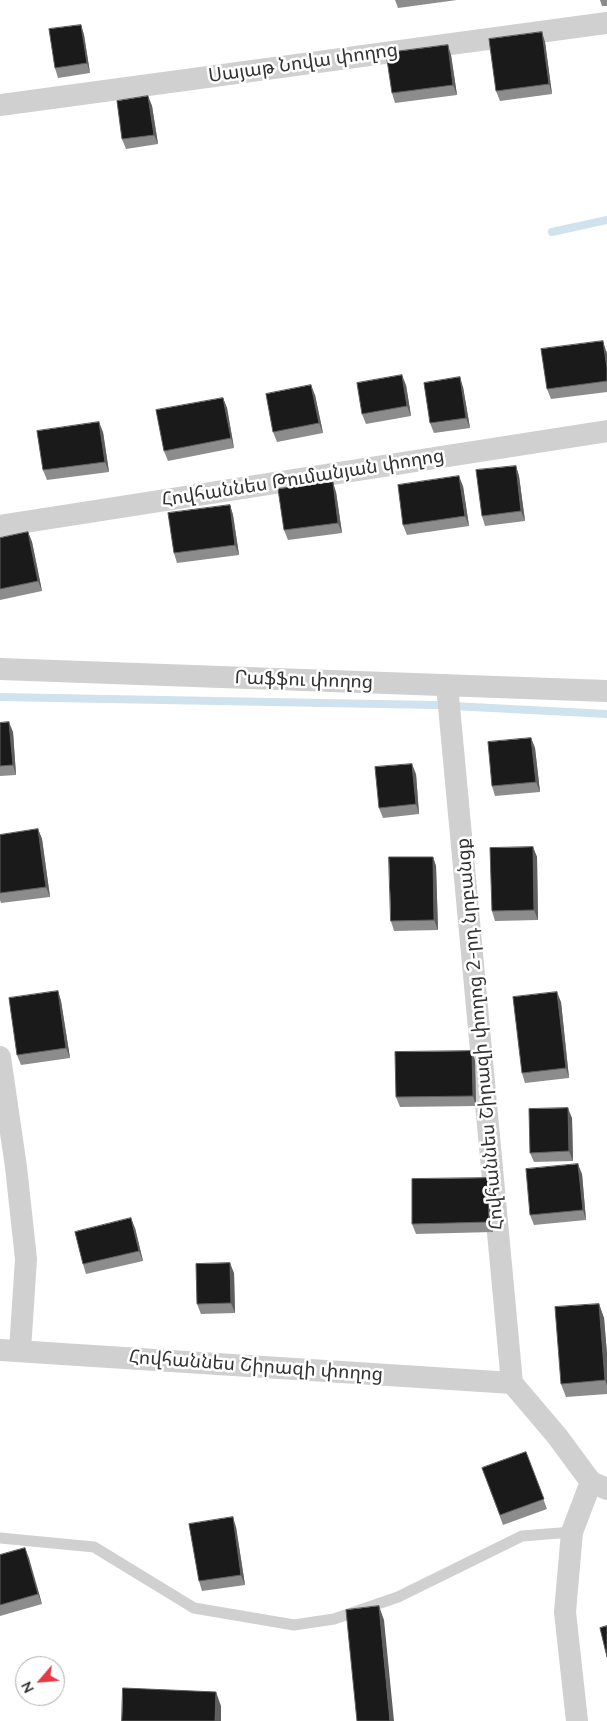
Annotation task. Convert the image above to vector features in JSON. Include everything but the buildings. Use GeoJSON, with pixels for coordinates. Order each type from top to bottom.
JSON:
{"type":"FeatureCollection","features":[{"type":"Feature","properties":{"kind":"street","name":"Սայաթ Նովա փողոց"},"geometry":{"type":"LineString","coordinates":[[0,105],[607,23]]}},
{"type":"Feature","properties":{"kind":"street","name":"Հովհաննես Թումանյան փողոց"},"geometry":{"type":"LineString","coordinates":[[0,526],[607,431]]}},
{"type":"Feature","properties":{"kind":"street","name":"Րաֆֆու փողոց"},"geometry":{"type":"LineString","coordinates":[[0,669],[449,699],[607,691]]}},
{"type":"Feature","properties":{"kind":"street","name":"Հովհաննես Շիրազի փողոց 2-րդ նրբանցք"},"geometry":{"type":"LineString","coordinates":[[449,699],[512,1383]]}},
{"type":"Feature","properties":{"kind":"street"},"geometry":{"type":"LineString","coordinates":[[0,1057],[16,1167],[26,1259],[10,1350]]}},
{"type":"Feature","properties":{"kind":"street","name":"Հովհաննես Շիրազի փողոց"},"geometry":{"type":"LineString","coordinates":[[10,1350],[512,1383]]}},
{"type":"Feature","properties":{"kind":"street"},"geometry":{"type":"LineString","coordinates":[[512,1383],[599,1486],[572,1532],[565,1612],[577,1721]]}},
{"type":"Feature","properties":{"kind":"lane"},"geometry":{"type":"LineString","coordinates":[[0,1538],[94,1547],[194,1608],[294,1625],[334,1619],[398,1597],[522,1536],[572,1532]]}},
{"type":"Feature","properties":{"kind":"waterway"},"geometry":{"type":"LineString","coordinates":[[552,232],[607,220]]}},
{"type":"Feature","properties":{"kind":"waterway"},"geometry":{"type":"LineString","coordinates":[[0,697],[434,705],[607,714]]}}]}
